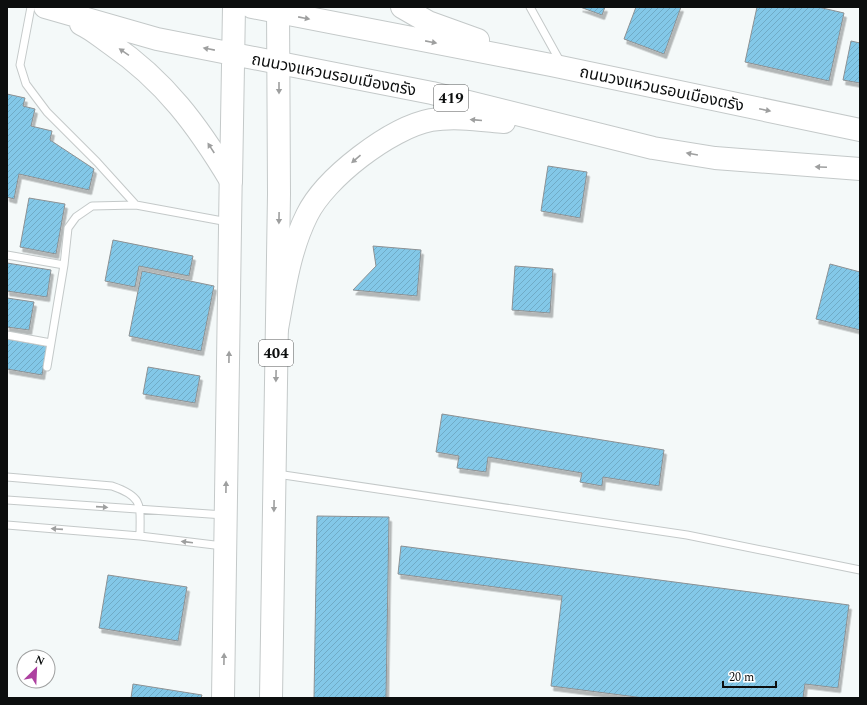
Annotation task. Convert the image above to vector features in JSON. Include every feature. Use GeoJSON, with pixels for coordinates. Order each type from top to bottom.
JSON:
{"type":"FeatureCollection","features":[{"type":"Feature","properties":{"kind":"main road"},"geometry":{"type":"LineString","coordinates":[[223,698],[234,7]]}},
{"type":"Feature","properties":{"kind":"main road","name":"ถนนวงแหวนรอบเมืองตรัง"},"geometry":{"type":"LineString","coordinates":[[252,7],[278,10],[558,66],[860,130]]}},
{"type":"Feature","properties":{"kind":"main road"},"geometry":{"type":"LineString","coordinates":[[402,7],[435,24],[558,66]]}},
{"type":"Feature","properties":{"kind":"main road"},"geometry":{"type":"LineString","coordinates":[[42,8],[91,29],[129,55],[153,77],[190,118],[231,181]]}},
{"type":"Feature","properties":{"kind":"main road","name":"ถนนวงแหวนรอบเมืองตรัง"},"geometry":{"type":"LineString","coordinates":[[42,8],[157,39],[432,93],[654,148],[716,158],[860,169]]}},
{"type":"Feature","properties":{"kind":"main road","name":"404"},"geometry":{"type":"LineString","coordinates":[[271,698],[277,330],[278,10]]}},
{"type":"Feature","properties":{"kind":"main road"},"geometry":{"type":"LineString","coordinates":[[277,330],[292,253],[307,215],[331,181],[362,155],[401,132],[431,120],[467,119],[585,131]]}},
{"type":"Feature","properties":{"kind":"lane"},"geometry":{"type":"LineString","coordinates":[[530,7],[558,66]]}},
{"type":"Feature","properties":{"kind":"lane"},"geometry":{"type":"LineString","coordinates":[[42,8],[20,65],[26,84],[47,112],[136,205]]}},
{"type":"Feature","properties":{"kind":"lane"},"geometry":{"type":"LineString","coordinates":[[47,367],[64,265],[68,228],[76,217],[92,206],[136,205],[231,223]]}},
{"type":"Feature","properties":{"kind":"lane"},"geometry":{"type":"LineString","coordinates":[[7,255],[64,265]]}},
{"type":"Feature","properties":{"kind":"lane"},"geometry":{"type":"LineString","coordinates":[[7,335],[51,343]]}},
{"type":"Feature","properties":{"kind":"lane"},"geometry":{"type":"LineString","coordinates":[[274,474],[687,535],[860,570]]}},
{"type":"Feature","properties":{"kind":"lane"},"geometry":{"type":"LineString","coordinates":[[7,477],[112,486],[134,496],[139,502],[140,536]]}},
{"type":"Feature","properties":{"kind":"lane"},"geometry":{"type":"LineString","coordinates":[[7,500],[226,515]]}},
{"type":"Feature","properties":{"kind":"lane"},"geometry":{"type":"LineString","coordinates":[[7,525],[140,536],[225,546]]}},
{"type":"Feature","properties":{"kind":"building"},"geometry":{"type":"Polygon","coordinates":[[[580,7],[605,7],[602,15],[580,7]]]}},
{"type":"Feature","properties":{"kind":"building"},"geometry":{"type":"Polygon","coordinates":[[[636,7],[681,7],[664,54],[624,39],[636,7]]]}},
{"type":"Feature","properties":{"kind":"building"},"geometry":{"type":"Polygon","coordinates":[[[757,7],[818,7],[844,13],[829,81],[745,62],[757,7]]]}},
{"type":"Feature","properties":{"kind":"building"},"geometry":{"type":"Polygon","coordinates":[[[851,41],[860,43],[860,83],[843,80],[851,41]]]}},
{"type":"Feature","properties":{"kind":"building"},"geometry":{"type":"Polygon","coordinates":[[[7,94],[25,98],[23,106],[35,109],[31,126],[52,131],[50,140],[94,169],[89,190],[19,174],[14,199],[7,197],[7,94]]]}},
{"type":"Feature","properties":{"kind":"building"},"geometry":{"type":"Polygon","coordinates":[[[548,166],[587,172],[580,218],[541,211],[548,166]]]}},
{"type":"Feature","properties":{"kind":"building"},"geometry":{"type":"Polygon","coordinates":[[[29,198],[65,204],[56,254],[20,247],[29,198]]]}},
{"type":"Feature","properties":{"kind":"building"},"geometry":{"type":"Polygon","coordinates":[[[113,240],[193,256],[189,276],[139,266],[135,287],[105,281],[113,240]]]}},
{"type":"Feature","properties":{"kind":"building"},"geometry":{"type":"Polygon","coordinates":[[[373,246],[421,250],[417,296],[353,290],[376,266],[373,246]]]}},
{"type":"Feature","properties":{"kind":"building"},"geometry":{"type":"Polygon","coordinates":[[[7,263],[51,270],[47,297],[7,291],[7,263]]]}},
{"type":"Feature","properties":{"kind":"building"},"geometry":{"type":"Polygon","coordinates":[[[830,264],[860,272],[860,330],[816,319],[830,264]]]}},
{"type":"Feature","properties":{"kind":"building"},"geometry":{"type":"Polygon","coordinates":[[[515,266],[553,269],[550,313],[512,310],[515,266]]]}},
{"type":"Feature","properties":{"kind":"building"},"geometry":{"type":"Polygon","coordinates":[[[142,271],[214,286],[201,351],[129,336],[142,271]]]}},
{"type":"Feature","properties":{"kind":"building"},"geometry":{"type":"Polygon","coordinates":[[[7,298],[34,302],[29,330],[7,327],[7,298]]]}},
{"type":"Feature","properties":{"kind":"building"},"geometry":{"type":"Polygon","coordinates":[[[7,339],[47,346],[42,375],[7,369],[7,339]]]}},
{"type":"Feature","properties":{"kind":"building"},"geometry":{"type":"Polygon","coordinates":[[[148,367],[200,376],[195,403],[143,394],[148,367]]]}},
{"type":"Feature","properties":{"kind":"building"},"geometry":{"type":"Polygon","coordinates":[[[442,414],[664,450],[659,486],[603,477],[602,486],[580,482],[582,473],[488,457],[486,472],[457,468],[459,456],[436,452],[442,414]]]}},
{"type":"Feature","properties":{"kind":"building"},"geometry":{"type":"Polygon","coordinates":[[[317,516],[389,517],[386,698],[314,698],[317,516]]]}},
{"type":"Feature","properties":{"kind":"building"},"geometry":{"type":"Polygon","coordinates":[[[401,546],[849,605],[838,688],[805,684],[803,698],[644,698],[551,686],[562,596],[398,574],[401,546]]]}},
{"type":"Feature","properties":{"kind":"building"},"geometry":{"type":"Polygon","coordinates":[[[108,575],[187,587],[178,641],[99,628],[108,575]]]}},
{"type":"Feature","properties":{"kind":"building"},"geometry":{"type":"Polygon","coordinates":[[[133,684],[202,695],[201,698],[131,698],[133,684]]]}}]}
